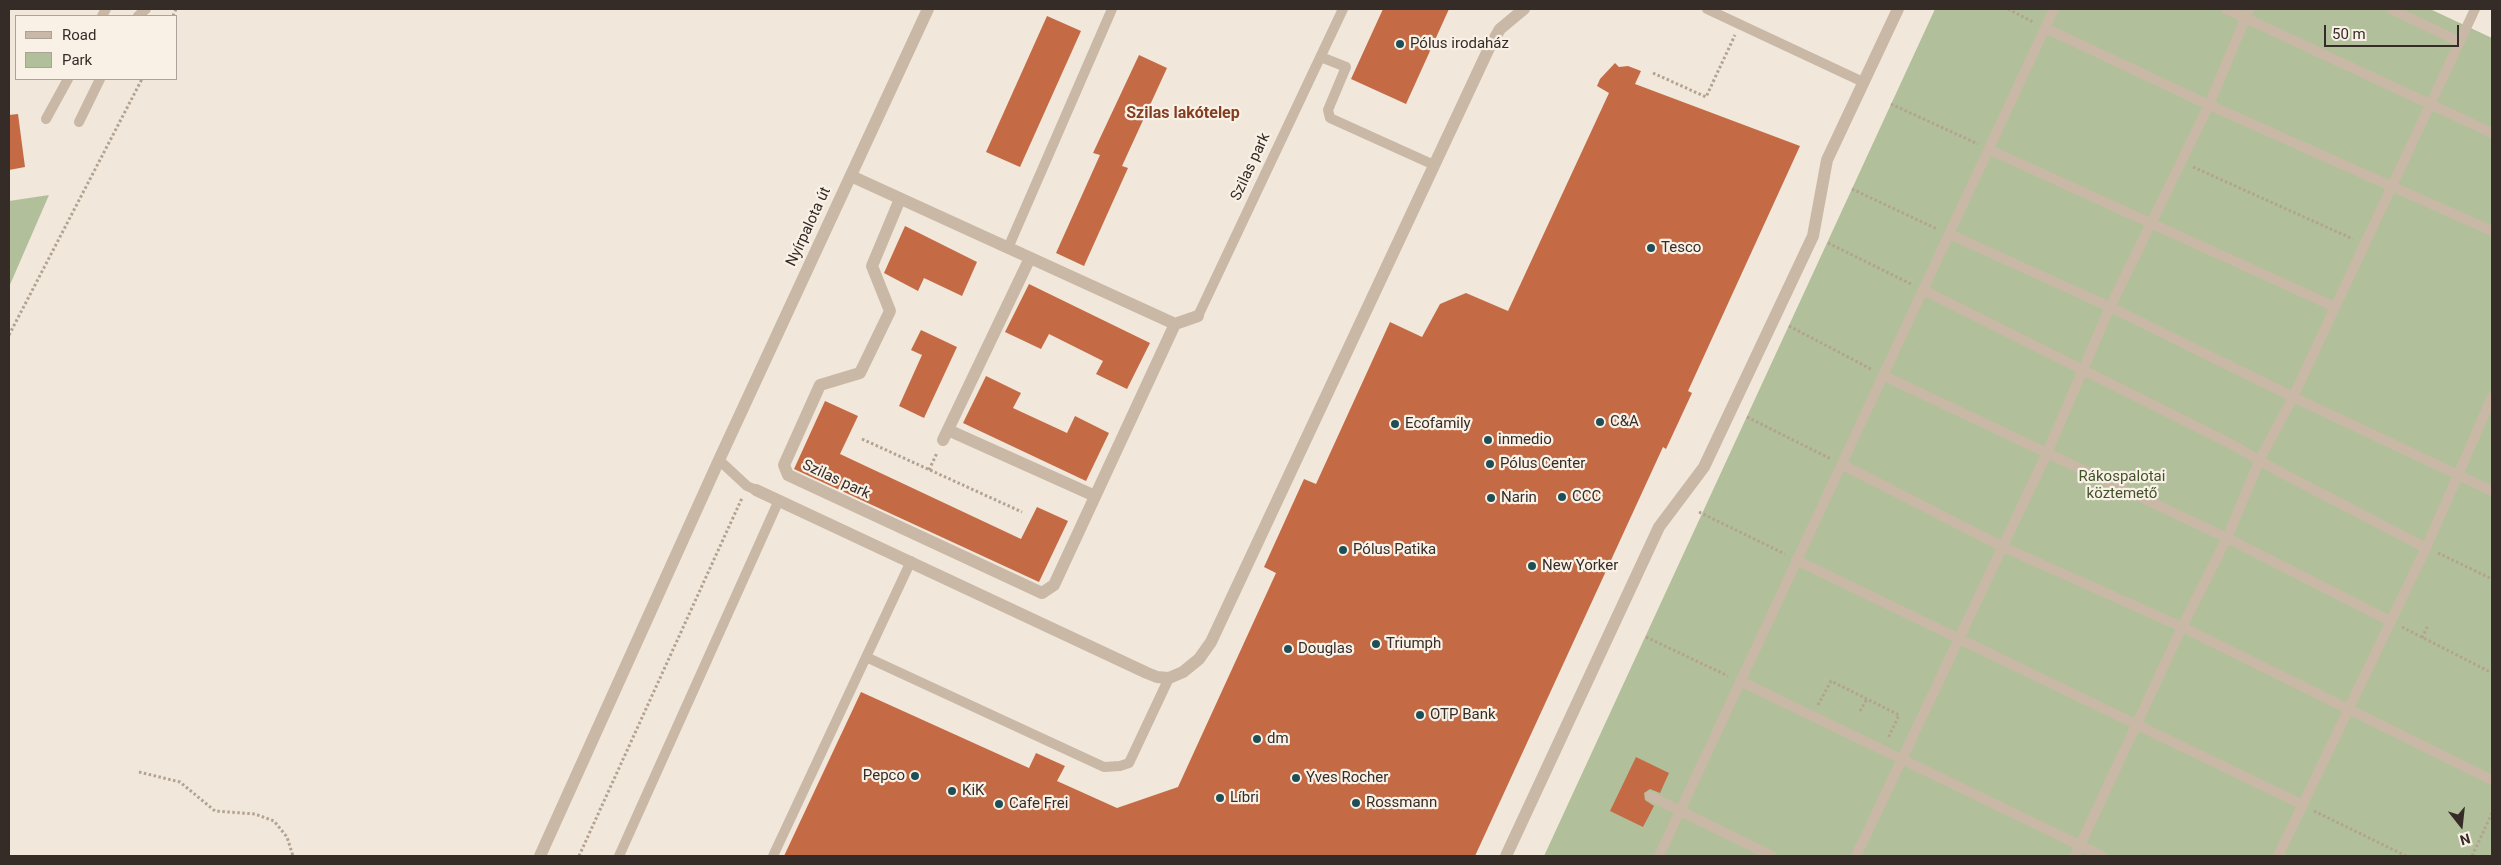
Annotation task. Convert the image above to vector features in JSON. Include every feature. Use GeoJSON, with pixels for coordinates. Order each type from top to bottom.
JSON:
{"type":"FeatureCollection","features":[{"type":"Feature","properties":{"kind":"street","name":"Nyírpalota út"},"geometry":{"type":"LineString","coordinates":[[540,856],[928,9]]}},
{"type":"Feature","properties":{"kind":"street"},"geometry":{"type":"LineString","coordinates":[[752,488],[1147,673],[1157,677],[1169,678],[1188,668],[1198,659],[1211,642],[1490,46],[1500,29],[1524,9]]}},
{"type":"Feature","properties":{"kind":"street"},"geometry":{"type":"LineString","coordinates":[[1506,856],[1659,527],[1704,467],[1812,236],[1827,160],[1898,9]]}},
{"type":"Feature","properties":{"kind":"street"},"geometry":{"type":"LineString","coordinates":[[851,176],[1175,324]]}},
{"type":"Feature","properties":{"kind":"street","name":"Szilas park"},"geometry":{"type":"LineString","coordinates":[[900,199],[872,266],[890,311],[860,373],[820,385],[784,465],[788,475],[1042,593],[1054,585],[1175,324],[1198,316]]}},
{"type":"Feature","properties":{"kind":"street"},"geometry":{"type":"LineString","coordinates":[[1030,258],[946,435],[1095,496]]}},
{"type":"Feature","properties":{"kind":"lane"},"geometry":{"type":"LineString","coordinates":[[1008,248],[1112,9]]}},
{"type":"Feature","properties":{"kind":"lane","name":"Szilas park"},"geometry":{"type":"LineString","coordinates":[[1198,316],[1343,9]]}},
{"type":"Feature","properties":{"kind":"lane"},"geometry":{"type":"LineString","coordinates":[[1707,9],[1863,82]]}},
{"type":"Feature","properties":{"kind":"lane"},"geometry":{"type":"LineString","coordinates":[[1659,856],[1796,560],[1843,465],[1882,375],[1990,150],[2054,9]]}},
{"type":"Feature","properties":{"kind":"lane"},"geometry":{"type":"LineString","coordinates":[[2226,9],[2247,13],[2430,105],[2492,133]]}},
{"type":"Feature","properties":{"kind":"lane"},"geometry":{"type":"LineString","coordinates":[[2391,9],[2460,42]]}},
{"type":"Feature","properties":{"kind":"lane"},"geometry":{"type":"LineString","coordinates":[[2075,856],[2182,627],[2227,538],[2260,459],[2293,397],[2475,9]]}},
{"type":"Feature","properties":{"kind":"lane"},"geometry":{"type":"LineString","coordinates":[[1856,856],[2047,453],[2110,307],[2209,105],[2247,13]]}},
{"type":"Feature","properties":{"kind":"lane"},"geometry":{"type":"LineString","coordinates":[[2045,28],[2209,105],[2492,231]]}},
{"type":"Feature","properties":{"kind":"lane"},"geometry":{"type":"LineString","coordinates":[[1321,57],[1346,67],[1328,110],[1330,118],[1434,165]]}},
{"type":"Feature","properties":{"kind":"lane"},"geometry":{"type":"LineString","coordinates":[[46,119],[67,80]]}},
{"type":"Feature","properties":{"kind":"lane"},"geometry":{"type":"LineString","coordinates":[[79,122],[100,80]]}},
{"type":"Feature","properties":{"kind":"lane"},"geometry":{"type":"LineString","coordinates":[[1990,150],[2335,307]]}},
{"type":"Feature","properties":{"kind":"lane"},"geometry":{"type":"LineString","coordinates":[[1949,234],[2110,307],[2293,397],[2458,473],[2492,491]]}},
{"type":"Feature","properties":{"kind":"lane"},"geometry":{"type":"LineString","coordinates":[[1923,290],[2260,459],[2278,471],[2426,548]]}},
{"type":"Feature","properties":{"kind":"lane"},"geometry":{"type":"LineString","coordinates":[[1882,375],[2227,538],[2390,622]]}},
{"type":"Feature","properties":{"kind":"lane"},"geometry":{"type":"LineString","coordinates":[[2278,856],[2426,548],[2492,396]]}},
{"type":"Feature","properties":{"kind":"lane"},"geometry":{"type":"LineString","coordinates":[[720,460],[752,488]]}},
{"type":"Feature","properties":{"kind":"lane"},"geometry":{"type":"LineString","coordinates":[[1843,465],[2003,547],[2182,627],[2492,780]]}},
{"type":"Feature","properties":{"kind":"lane"},"geometry":{"type":"LineString","coordinates":[[619,856],[778,500]]}},
{"type":"Feature","properties":{"kind":"lane"},"geometry":{"type":"LineString","coordinates":[[1796,560],[2302,804]]}},
{"type":"Feature","properties":{"kind":"lane"},"geometry":{"type":"LineString","coordinates":[[773,856],[911,561]]}},
{"type":"Feature","properties":{"kind":"lane"},"geometry":{"type":"LineString","coordinates":[[866,657],[1104,767],[1120,766],[1129,762],[1169,678]]}},
{"type":"Feature","properties":{"kind":"lane"},"geometry":{"type":"LineString","coordinates":[[1740,681],[1812,718],[1902,758],[2102,856]]}},
{"type":"Feature","properties":{"kind":"lane"},"geometry":{"type":"LineString","coordinates":[[1650,796],[1772,856]]}},
{"type":"Feature","properties":{"kind":"path"},"geometry":{"type":"LineString","coordinates":[[2008,9],[2045,28]]}},
{"type":"Feature","properties":{"kind":"path"},"geometry":{"type":"LineString","coordinates":[[1652,73],[1706,97],[1740,24]]}},
{"type":"Feature","properties":{"kind":"path"},"geometry":{"type":"LineString","coordinates":[[9,335],[141,80]]}},
{"type":"Feature","properties":{"kind":"path"},"geometry":{"type":"LineString","coordinates":[[1891,104],[1990,150]]}},
{"type":"Feature","properties":{"kind":"path"},"geometry":{"type":"LineString","coordinates":[[2181,162],[2365,244]]}},
{"type":"Feature","properties":{"kind":"path"},"geometry":{"type":"LineString","coordinates":[[1852,189],[1949,234]]}},
{"type":"Feature","properties":{"kind":"path"},"geometry":{"type":"LineString","coordinates":[[1828,243],[1923,290]]}},
{"type":"Feature","properties":{"kind":"path"},"geometry":{"type":"LineString","coordinates":[[1789,326],[1882,375]]}},
{"type":"Feature","properties":{"kind":"path"},"geometry":{"type":"LineString","coordinates":[[1747,417],[1843,465]]}},
{"type":"Feature","properties":{"kind":"path"},"geometry":{"type":"LineString","coordinates":[[929,470],[946,435]]}},
{"type":"Feature","properties":{"kind":"path"},"geometry":{"type":"LineString","coordinates":[[862,439],[1022,512]]}},
{"type":"Feature","properties":{"kind":"path"},"geometry":{"type":"LineString","coordinates":[[579,856],[752,488]]}},
{"type":"Feature","properties":{"kind":"path"},"geometry":{"type":"LineString","coordinates":[[1699,512],[1796,560]]}},
{"type":"Feature","properties":{"kind":"path"},"geometry":{"type":"LineString","coordinates":[[2426,548],[2492,579]]}},
{"type":"Feature","properties":{"kind":"path"},"geometry":{"type":"LineString","coordinates":[[2390,622],[2492,673]]}},
{"type":"Feature","properties":{"kind":"path"},"geometry":{"type":"LineString","coordinates":[[2422,638],[2428,625]]}},
{"type":"Feature","properties":{"kind":"path"},"geometry":{"type":"LineString","coordinates":[[1646,637],[1740,681]]}},
{"type":"Feature","properties":{"kind":"path"},"geometry":{"type":"LineString","coordinates":[[1812,718],[1831,681],[1899,715],[1883,750]]}},
{"type":"Feature","properties":{"kind":"path"},"geometry":{"type":"LineString","coordinates":[[1860,711],[1867,699]]}},
{"type":"Feature","properties":{"kind":"path"},"geometry":{"type":"LineString","coordinates":[[139,772],[180,782],[215,810],[255,814],[274,821],[287,837],[293,856]]}},
{"type":"Feature","properties":{"kind":"path"},"geometry":{"type":"LineString","coordinates":[[2302,804],[2406,856]]}},
{"type":"Feature","properties":{"kind":"path"},"geometry":{"type":"LineString","coordinates":[[2472,856],[2492,813]]}},
{"type":"Feature","properties":{"kind":"green space","name":"Rákospalotai köztemető"},"geometry":{"type":"Polygon","coordinates":[[[1935,9],[2430,9],[2492,38],[2492,856],[1544,856],[1935,9]]]}},
{"type":"Feature","properties":{"kind":"green space"},"geometry":{"type":"Polygon","coordinates":[[[49,195],[9,287],[9,201],[49,195]]]}},
{"type":"Feature","properties":{"kind":"building","name":"Pólus irodaház"},"geometry":{"type":"Polygon","coordinates":[[[1383,9],[1449,9],[1406,104],[1351,79],[1383,9]]]}},
{"type":"Feature","properties":{"kind":"building"},"geometry":{"type":"Polygon","coordinates":[[[1047,16],[1081,31],[1020,167],[986,152],[1047,16]]]}},
{"type":"Feature","properties":{"kind":"building"},"geometry":{"type":"Polygon","coordinates":[[[1139,55],[1167,68],[1122,166],[1128,168],[1084,266],[1056,253],[1100,155],[1093,153],[1139,55]]]}},
{"type":"Feature","properties":{"kind":"building","name":"Pólus Center"},"geometry":{"type":"Polygon","coordinates":[[[1615,63],[1619,67],[1628,66],[1641,71],[1635,84],[1800,146],[1688,391],[1692,393],[1666,449],[1663,447],[1475,856],[784,856],[861,692],[1029,768],[1036,753],[1065,766],[1057,781],[1117,808],[1178,787],[1276,573],[1264,567],[1304,479],[1316,484],[1390,322],[1422,337],[1440,304],[1466,293],[1508,311],[1609,93],[1597,86],[1600,79],[1615,63]]]}},
{"type":"Feature","properties":{"kind":"building"},"geometry":{"type":"Polygon","coordinates":[[[18,114],[25,167],[9,170],[9,115],[18,114]]]}},
{"type":"Feature","properties":{"kind":"building"},"geometry":{"type":"Polygon","coordinates":[[[905,226],[977,262],[962,296],[924,278],[918,291],[884,273],[905,226]]]}},
{"type":"Feature","properties":{"kind":"building"},"geometry":{"type":"Polygon","coordinates":[[[1029,284],[1150,343],[1127,389],[1096,374],[1103,361],[1049,334],[1041,349],[1005,332],[1029,284]]]}},
{"type":"Feature","properties":{"kind":"building"},"geometry":{"type":"Polygon","coordinates":[[[921,330],[957,347],[924,418],[899,406],[922,355],[911,350],[921,330]]]}},
{"type":"Feature","properties":{"kind":"building"},"geometry":{"type":"Polygon","coordinates":[[[986,376],[1021,393],[1013,408],[1067,433],[1075,416],[1109,433],[1086,481],[963,423],[986,376]]]}},
{"type":"Feature","properties":{"kind":"building"},"geometry":{"type":"Polygon","coordinates":[[[825,401],[858,416],[840,454],[1021,539],[1037,507],[1068,521],[1039,582],[794,469],[825,401]]]}},
{"type":"Feature","properties":{"kind":"building"},"geometry":{"type":"Polygon","coordinates":[[[1636,757],[1669,773],[1660,793],[1650,789],[1644,793],[1645,800],[1654,806],[1643,827],[1610,811],[1636,757]]]}},
{"type":"Feature","properties":{"kind":"place","name":"Pólus irodaház"},"geometry":{"type":"Point","coordinates":[1400,44]}},
{"type":"Feature","properties":{"kind":"place","name":"Tesco"},"geometry":{"type":"Point","coordinates":[1651,248]}},
{"type":"Feature","properties":{"kind":"place","name":"C&A"},"geometry":{"type":"Point","coordinates":[1600,422]}},
{"type":"Feature","properties":{"kind":"place","name":"Ecofamily"},"geometry":{"type":"Point","coordinates":[1395,424]}},
{"type":"Feature","properties":{"kind":"place","name":"inmedio"},"geometry":{"type":"Point","coordinates":[1488,440]}},
{"type":"Feature","properties":{"kind":"place","name":"Pólus Center"},"geometry":{"type":"Point","coordinates":[1490,464]}},
{"type":"Feature","properties":{"kind":"place","name":"CCC"},"geometry":{"type":"Point","coordinates":[1562,497]}},
{"type":"Feature","properties":{"kind":"place","name":"Narin"},"geometry":{"type":"Point","coordinates":[1491,498]}},
{"type":"Feature","properties":{"kind":"place","name":"Pólus Patika"},"geometry":{"type":"Point","coordinates":[1343,550]}},
{"type":"Feature","properties":{"kind":"place","name":"New Yorker"},"geometry":{"type":"Point","coordinates":[1532,566]}},
{"type":"Feature","properties":{"kind":"place","name":"Triumph"},"geometry":{"type":"Point","coordinates":[1376,644]}},
{"type":"Feature","properties":{"kind":"place","name":"Douglas"},"geometry":{"type":"Point","coordinates":[1288,649]}},
{"type":"Feature","properties":{"kind":"place","name":"OTP Bank"},"geometry":{"type":"Point","coordinates":[1420,715]}},
{"type":"Feature","properties":{"kind":"place","name":"dm"},"geometry":{"type":"Point","coordinates":[1257,739]}},
{"type":"Feature","properties":{"kind":"place","name":"Pepco"},"geometry":{"type":"Point","coordinates":[915,776]}},
{"type":"Feature","properties":{"kind":"place","name":"Yves Rocher"},"geometry":{"type":"Point","coordinates":[1296,778]}},
{"type":"Feature","properties":{"kind":"place","name":"KiK"},"geometry":{"type":"Point","coordinates":[952,791]}},
{"type":"Feature","properties":{"kind":"place","name":"Líbri"},"geometry":{"type":"Point","coordinates":[1220,798]}},
{"type":"Feature","properties":{"kind":"place","name":"Rossmann"},"geometry":{"type":"Point","coordinates":[1356,803]}},
{"type":"Feature","properties":{"kind":"place","name":"Cafe Frei"},"geometry":{"type":"Point","coordinates":[999,804]}},
{"type":"Feature","properties":{"kind":"district","name":"Szilas lakótelep"},"geometry":{"type":"Point","coordinates":[1183,114]}}]}
